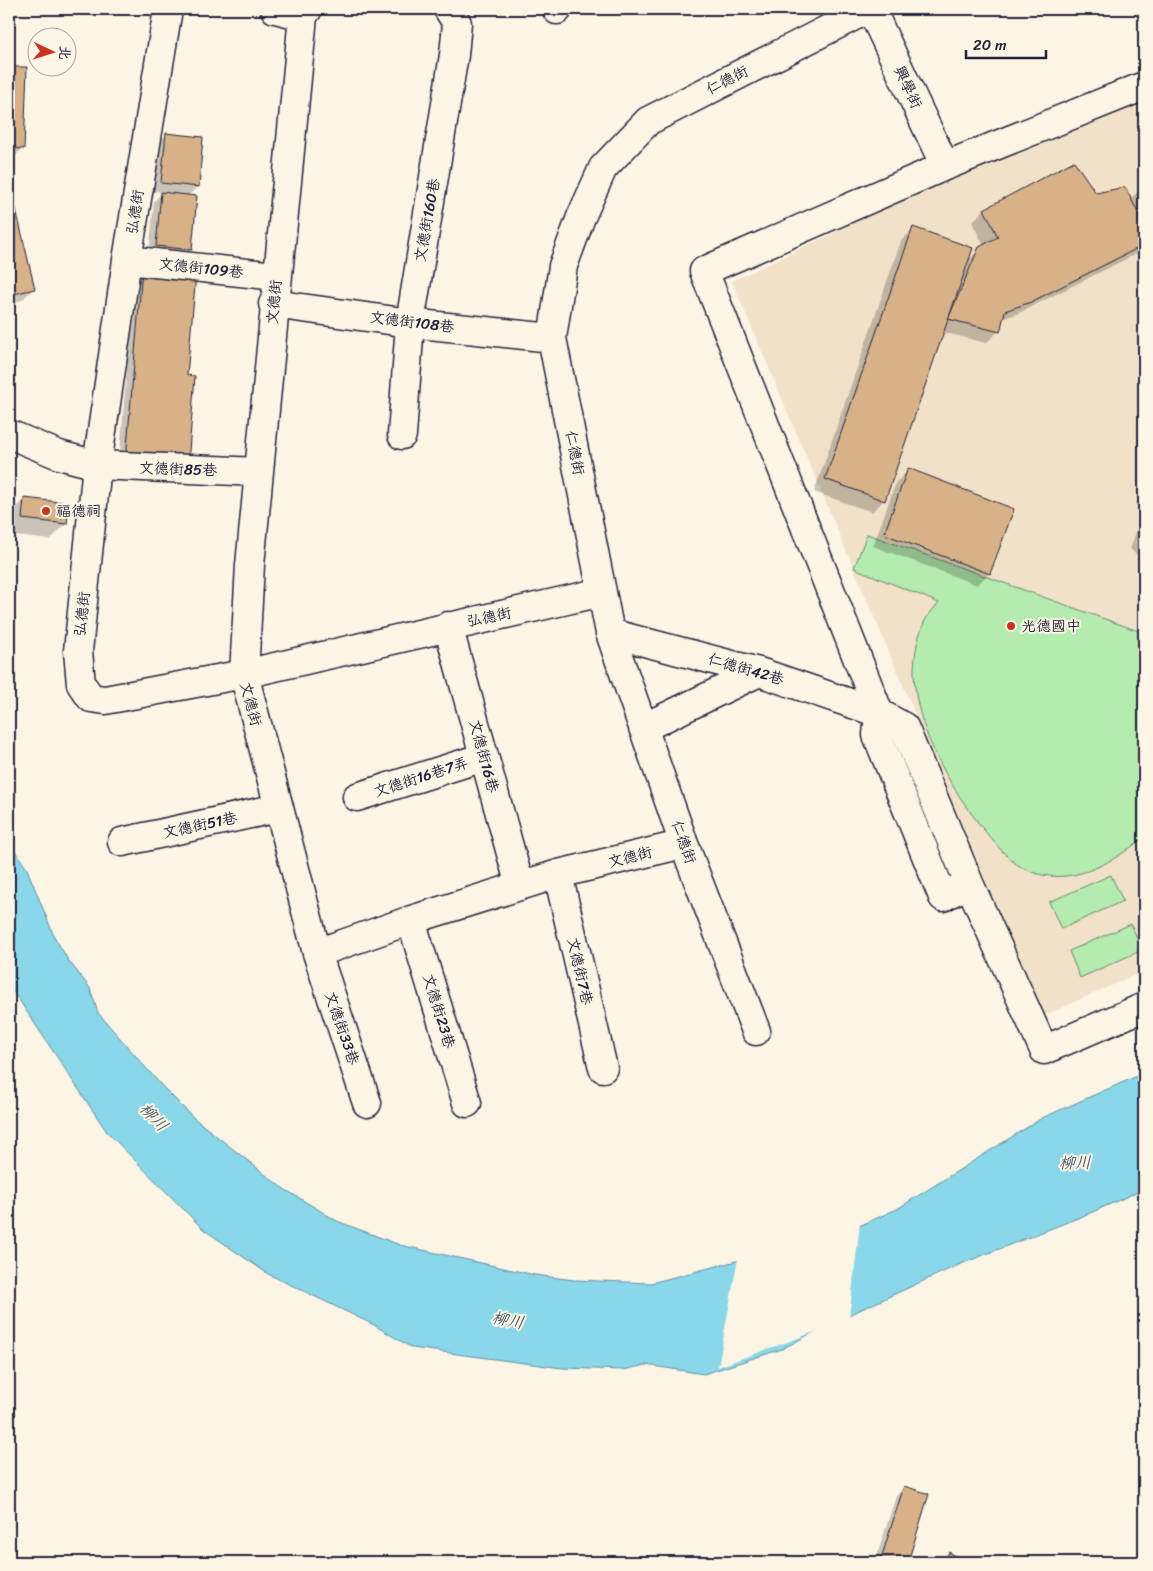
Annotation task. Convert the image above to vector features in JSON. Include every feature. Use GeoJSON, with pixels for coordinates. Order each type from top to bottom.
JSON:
{"type":"FeatureCollection","features":[{"type":"Feature","properties":{"kind":"street","name":"弘德街"},"geometry":{"type":"LineString","coordinates":[[168,9],[127,260],[97,465],[78,652],[81,684],[91,698],[105,700],[244,674],[602,592]]}},
{"type":"Feature","properties":{"kind":"street"},"geometry":{"type":"LineString","coordinates":[[275,9],[306,12]]}},
{"type":"Feature","properties":{"kind":"street","name":"文德街160巷"},"geometry":{"type":"LineString","coordinates":[[402,435],[410,323],[454,55],[457,23],[448,9]]}},
{"type":"Feature","properties":{"kind":"street","name":"興學街"},"geometry":{"type":"LineString","coordinates":[[870,9],[944,166]]}},
{"type":"Feature","properties":{"kind":"street","name":"仁德街"},"geometry":{"type":"LineString","coordinates":[[756,1031],[684,844],[610,633],[552,338],[563,266],[581,218],[604,168],[648,121],[870,9]]}},
{"type":"Feature","properties":{"kind":"street","name":"文德街"},"geometry":{"type":"LineString","coordinates":[[306,12],[276,276],[250,565],[244,674],[317,953],[411,920],[558,874],[684,844]]}},
{"type":"Feature","properties":{"kind":"street"},"geometry":{"type":"LineString","coordinates":[[879,713],[704,271],[944,166],[1144,86]]}},
{"type":"Feature","properties":{"kind":"street","name":"文德街109巷"},"geometry":{"type":"LineString","coordinates":[[127,260],[276,276]]}},
{"type":"Feature","properties":{"kind":"street","name":"文德街108巷"},"geometry":{"type":"LineString","coordinates":[[274,304],[410,323],[552,338]]}},
{"type":"Feature","properties":{"kind":"street","name":"文德街85巷"},"geometry":{"type":"LineString","coordinates":[[9,434],[59,455],[97,465],[259,472]]}},
{"type":"Feature","properties":{"kind":"street","name":"文德街16巷"},"geometry":{"type":"LineString","coordinates":[[448,626],[520,886]]}},
{"type":"Feature","properties":{"kind":"street","name":"仁德街42巷"},"geometry":{"type":"LineString","coordinates":[[610,633],[759,672],[879,713],[904,727],[969,883],[1044,1050],[1144,1008]]}},
{"type":"Feature","properties":{"kind":"street"},"geometry":{"type":"LineString","coordinates":[[643,728],[759,672]]}},
{"type":"Feature","properties":{"kind":"street","name":"文德街16巷7弄"},"geometry":{"type":"LineString","coordinates":[[357,797],[484,757]]}},
{"type":"Feature","properties":{"kind":"street","name":"文德街51巷"},"geometry":{"type":"LineString","coordinates":[[122,842],[278,808]]}},
{"type":"Feature","properties":{"kind":"street","name":"文德街7巷"},"geometry":{"type":"LineString","coordinates":[[558,874],[603,1068]]}},
{"type":"Feature","properties":{"kind":"street","name":"文德街23巷"},"geometry":{"type":"LineString","coordinates":[[411,920],[467,1103]]}},
{"type":"Feature","properties":{"kind":"street","name":"文德街33巷"},"geometry":{"type":"LineString","coordinates":[[317,953],[367,1103]]}},
{"type":"Feature","properties":{"kind":"shaded area","name":"光德國中"},"geometry":{"type":"Polygon","coordinates":[[[1144,85],[1144,971],[1043,1016],[732,281],[1144,85]]]}},
{"type":"Feature","properties":{"kind":"green space"},"geometry":{"type":"Polygon","coordinates":[[[867,534],[1144,633],[1144,837],[1132,847],[1104,864],[1074,875],[1058,877],[1027,870],[1013,861],[993,841],[952,784],[929,740],[921,718],[914,672],[916,651],[924,623],[928,615],[939,603],[854,568],[867,534]]]}},
{"type":"Feature","properties":{"kind":"green space"},"geometry":{"type":"Polygon","coordinates":[[[1111,875],[1123,901],[1061,929],[1049,902],[1111,875]]]}},
{"type":"Feature","properties":{"kind":"green space"},"geometry":{"type":"Polygon","coordinates":[[[1131,924],[1142,950],[1080,978],[1069,951],[1131,924]]]}},
{"type":"Feature","properties":{"kind":"water","name":"柳川"},"geometry":{"type":"Polygon","coordinates":[[[9,842],[27,869],[54,936],[68,960],[90,988],[98,1013],[161,1085],[195,1119],[281,1187],[337,1221],[400,1245],[535,1275],[574,1280],[651,1283],[841,1234],[897,1209],[1042,1118],[1144,1073],[1144,1189],[1088,1214],[956,1266],[827,1325],[782,1349],[704,1374],[646,1365],[623,1370],[562,1368],[412,1348],[374,1325],[268,1274],[203,1229],[107,1132],[9,985],[9,842]]]}},
{"type":"Feature","properties":{"kind":"pier"},"geometry":{"type":"Polygon","coordinates":[[[860,1223],[849,1318],[718,1367],[738,1258],[840,1232],[860,1223]]]}},
{"type":"Feature","properties":{"kind":"building"},"geometry":{"type":"Polygon","coordinates":[[[9,67],[27,67],[24,149],[9,148],[9,67]]]}},
{"type":"Feature","properties":{"kind":"building"},"geometry":{"type":"Polygon","coordinates":[[[166,133],[203,137],[199,187],[161,183],[166,133]]]}},
{"type":"Feature","properties":{"kind":"building"},"geometry":{"type":"Polygon","coordinates":[[[1074,161],[1096,193],[1125,187],[1144,224],[1144,245],[1031,302],[1005,311],[1000,332],[948,319],[979,247],[998,237],[984,209],[1074,161]]]}},
{"type":"Feature","properties":{"kind":"building"},"geometry":{"type":"Polygon","coordinates":[[[9,180],[35,289],[9,295],[9,180]]]}},
{"type":"Feature","properties":{"kind":"building"},"geometry":{"type":"Polygon","coordinates":[[[161,192],[197,196],[192,250],[156,246],[161,192]]]}},
{"type":"Feature","properties":{"kind":"building"},"geometry":{"type":"Polygon","coordinates":[[[913,227],[973,248],[885,501],[825,479],[913,227]]]}},
{"type":"Feature","properties":{"kind":"building"},"geometry":{"type":"Polygon","coordinates":[[[142,270],[196,274],[187,375],[195,376],[188,464],[126,458],[142,270]]]}},
{"type":"Feature","properties":{"kind":"building"},"geometry":{"type":"Polygon","coordinates":[[[908,468],[1014,509],[990,574],[884,534],[908,468]]]}},
{"type":"Feature","properties":{"kind":"building","name":"福德祠"},"geometry":{"type":"Polygon","coordinates":[[[24,498],[69,503],[67,524],[22,519],[24,498]]]}},
{"type":"Feature","properties":{"kind":"building"},"geometry":{"type":"Polygon","coordinates":[[[904,1486],[929,1494],[908,1562],[880,1562],[904,1486]]]}},
{"type":"Feature","properties":{"kind":"building"},"geometry":{"type":"Polygon","coordinates":[[[949,1552],[965,1561],[944,1562],[949,1552]]]}},
{"type":"Feature","properties":{"kind":"place","name":"福德祠"},"geometry":{"type":"Point","coordinates":[46,511]}},
{"type":"Feature","properties":{"kind":"place","name":"光德國中"},"geometry":{"type":"Point","coordinates":[1011,626]}}]}
